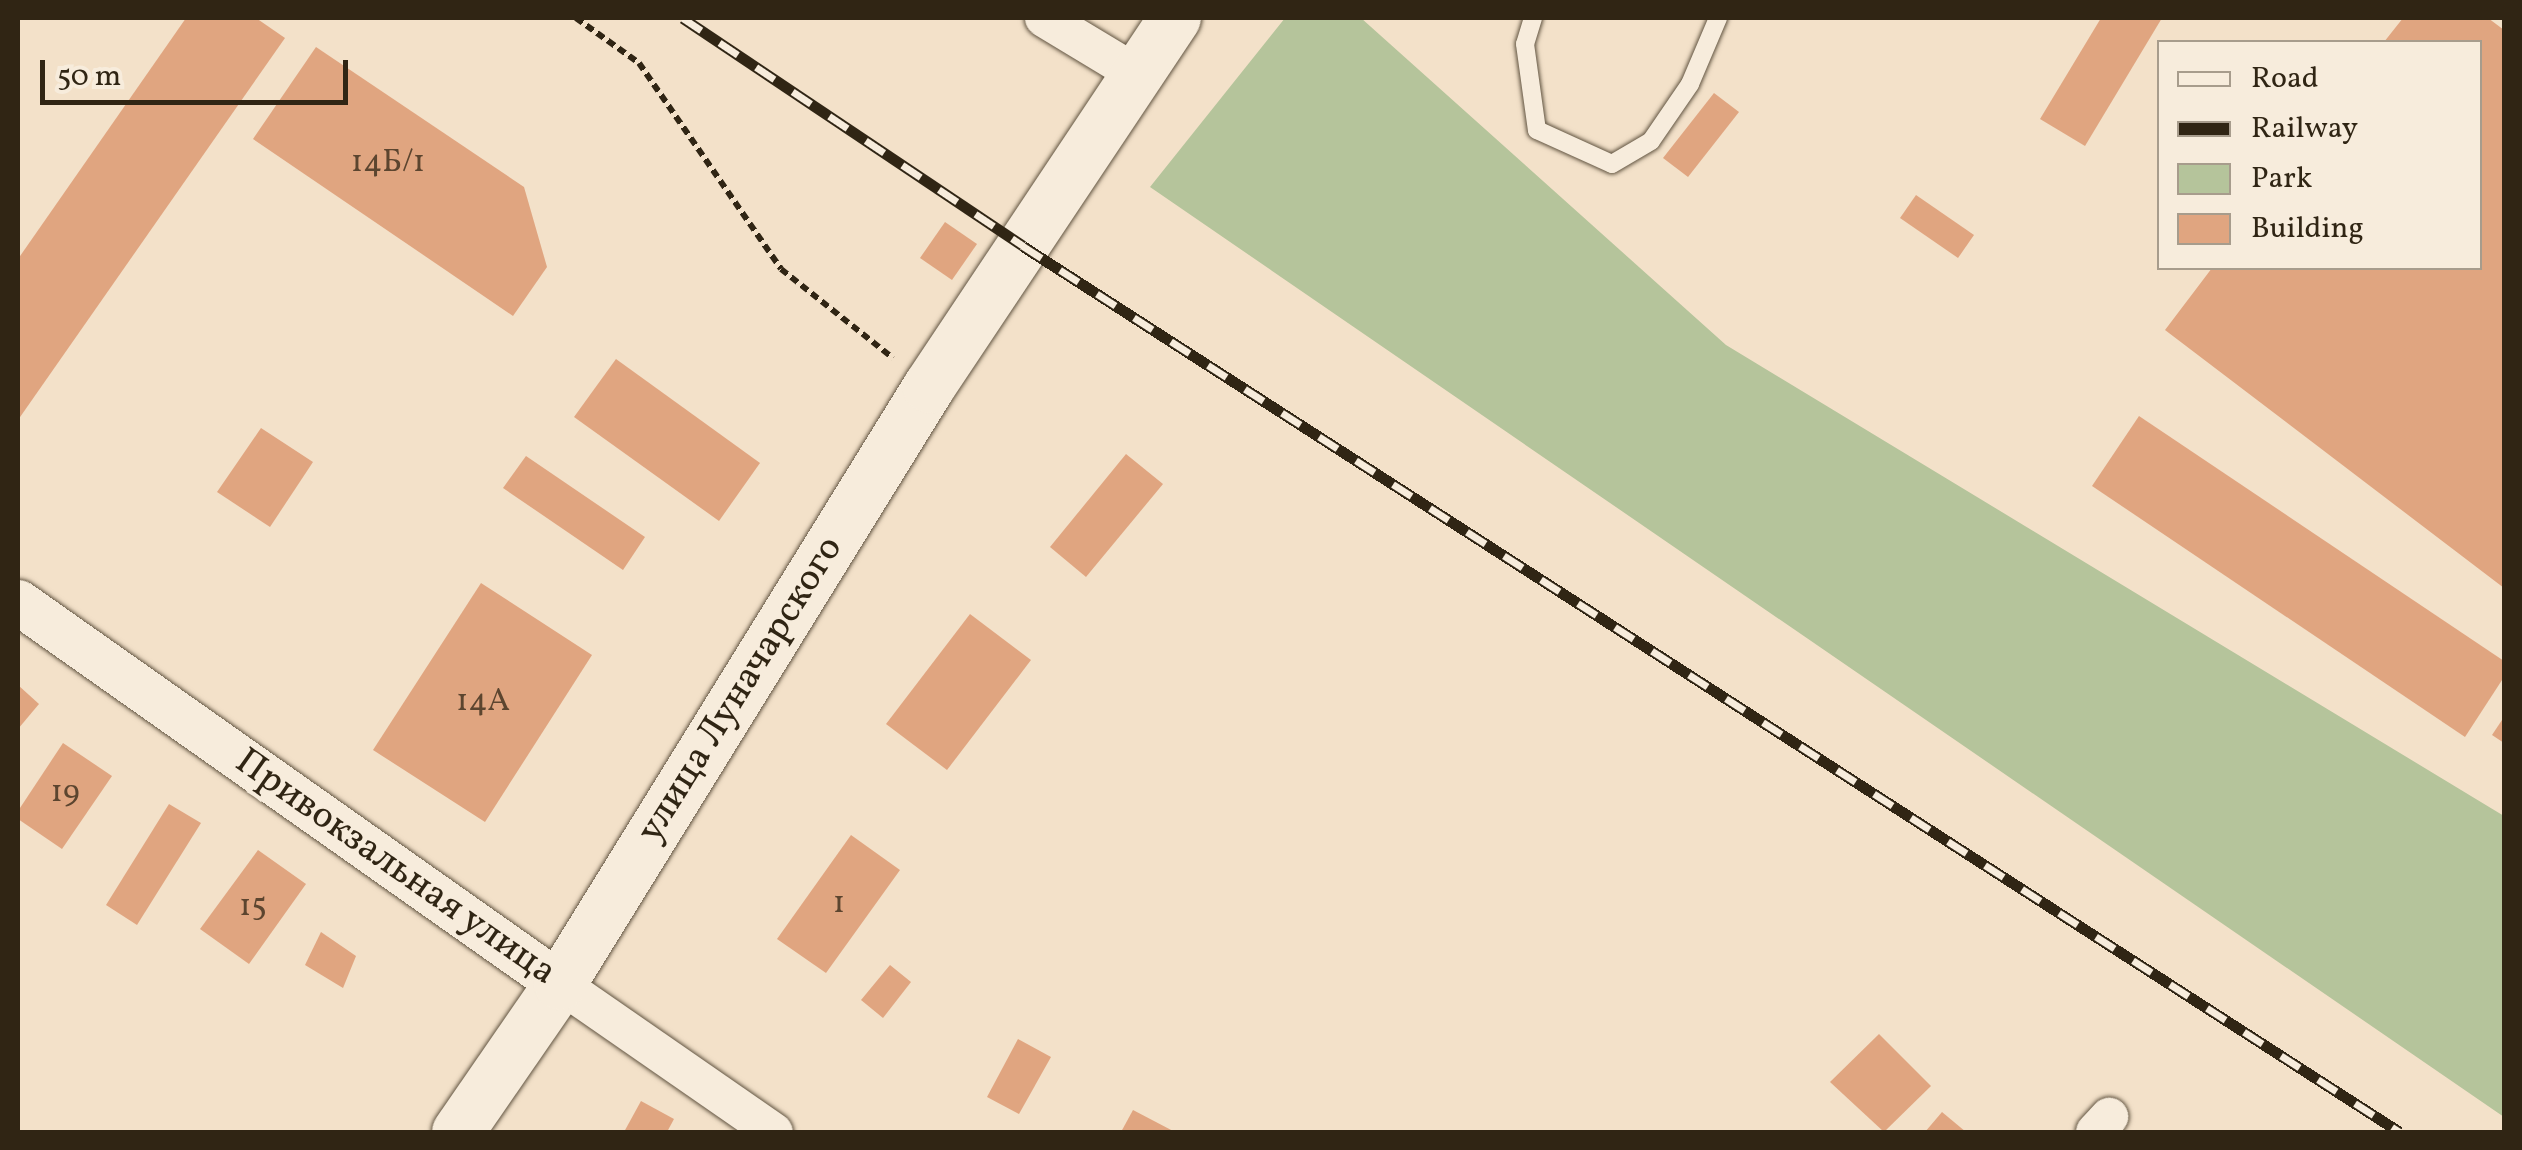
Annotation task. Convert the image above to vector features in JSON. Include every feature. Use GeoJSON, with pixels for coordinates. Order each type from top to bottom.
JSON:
{"type":"FeatureCollection","features":[{"type":"Feature","properties":{"kind":"main road","name":"улица Луначарского"},"geometry":{"type":"LineString","coordinates":[[458,1132],[560,984],[929,387],[1175,18]]}},
{"type":"Feature","properties":{"kind":"street"},"geometry":{"type":"LineString","coordinates":[[1044,18],[1137,74]]}},
{"type":"Feature","properties":{"kind":"street","name":"Привокзальная улица"},"geometry":{"type":"LineString","coordinates":[[18,602],[774,1132]]}},
{"type":"Feature","properties":{"kind":"lane"},"geometry":{"type":"LineString","coordinates":[[1532,18],[1525,44],[1537,130],[1612,164],[1651,141],[1690,84],[1718,18]]}},
{"type":"Feature","properties":{"kind":"path"},"geometry":{"type":"LineString","coordinates":[[576,18],[638,63],[781,269],[929,387]]}},
{"type":"Feature","properties":{"kind":"green space"},"geometry":{"type":"Polygon","coordinates":[[[1285,18],[1361,18],[1726,345],[2504,816],[2504,1117],[1150,187],[1285,18]]]}},
{"type":"Feature","properties":{"kind":"building"},"geometry":{"type":"Polygon","coordinates":[[[186,18],[256,18],[285,38],[18,420],[18,259],[186,18]]]}},
{"type":"Feature","properties":{"kind":"building"},"geometry":{"type":"Polygon","coordinates":[[[2101,18],[2162,18],[2085,146],[2040,119],[2101,18]]]}},
{"type":"Feature","properties":{"kind":"building"},"geometry":{"type":"Polygon","coordinates":[[[2403,18],[2488,18],[2504,30],[2504,588],[2165,330],[2210,270],[2482,270],[2482,40],[2386,40],[2403,18]]]}},
{"type":"Feature","properties":{"kind":"building"},"geometry":{"type":"Polygon","coordinates":[[[316,47],[524,187],[547,267],[513,316],[253,139],[316,47]]]}},
{"type":"Feature","properties":{"kind":"building"},"geometry":{"type":"Polygon","coordinates":[[[1714,93],[1739,112],[1688,177],[1663,158],[1714,93]]]}},
{"type":"Feature","properties":{"kind":"building"},"geometry":{"type":"Polygon","coordinates":[[[1916,195],[1974,235],[1958,258],[1900,218],[1916,195]]]}},
{"type":"Feature","properties":{"kind":"building"},"geometry":{"type":"Polygon","coordinates":[[[945,222],[977,244],[952,280],[920,258],[945,222]]]}},
{"type":"Feature","properties":{"kind":"building"},"geometry":{"type":"Polygon","coordinates":[[[616,359],[760,463],[719,521],[574,417],[616,359]]]}},
{"type":"Feature","properties":{"kind":"building"},"geometry":{"type":"Polygon","coordinates":[[[2139,416],[2504,661],[2504,677],[2465,737],[2092,486],[2139,416]]]}},
{"type":"Feature","properties":{"kind":"building"},"geometry":{"type":"Polygon","coordinates":[[[261,428],[313,462],[270,527],[217,492],[261,428]]]}},
{"type":"Feature","properties":{"kind":"building"},"geometry":{"type":"Polygon","coordinates":[[[1126,454],[1163,484],[1086,577],[1050,547],[1126,454]]]}},
{"type":"Feature","properties":{"kind":"building"},"geometry":{"type":"Polygon","coordinates":[[[526,456],[645,537],[623,570],[503,488],[526,456]]]}},
{"type":"Feature","properties":{"kind":"building"},"geometry":{"type":"Polygon","coordinates":[[[481,583],[592,655],[485,822],[373,750],[481,583]]]}},
{"type":"Feature","properties":{"kind":"building"},"geometry":{"type":"Polygon","coordinates":[[[970,614],[1031,660],[947,770],[886,724],[970,614]]]}},
{"type":"Feature","properties":{"kind":"building"},"geometry":{"type":"Polygon","coordinates":[[[18,685],[39,704],[18,729],[18,685]]]}},
{"type":"Feature","properties":{"kind":"building"},"geometry":{"type":"Polygon","coordinates":[[[2504,717],[2504,743],[2492,735],[2504,717]]]}},
{"type":"Feature","properties":{"kind":"building"},"geometry":{"type":"Polygon","coordinates":[[[63,743],[112,776],[62,849],[18,819],[18,811],[63,743]]]}},
{"type":"Feature","properties":{"kind":"building"},"geometry":{"type":"Polygon","coordinates":[[[169,804],[201,823],[137,925],[106,905],[169,804]]]}},
{"type":"Feature","properties":{"kind":"building"},"geometry":{"type":"Polygon","coordinates":[[[851,835],[900,870],[826,973],[777,939],[851,835]]]}},
{"type":"Feature","properties":{"kind":"building"},"geometry":{"type":"Polygon","coordinates":[[[258,850],[306,884],[249,964],[200,929],[258,850]]]}},
{"type":"Feature","properties":{"kind":"building"},"geometry":{"type":"Polygon","coordinates":[[[321,932],[356,956],[343,988],[305,965],[321,932]]]}},
{"type":"Feature","properties":{"kind":"building"},"geometry":{"type":"Polygon","coordinates":[[[890,965],[911,982],[883,1018],[861,1000],[890,965]]]}},
{"type":"Feature","properties":{"kind":"building"},"geometry":{"type":"Polygon","coordinates":[[[1879,1034],[1931,1086],[1884,1132],[1830,1082],[1879,1034]]]}},
{"type":"Feature","properties":{"kind":"building"},"geometry":{"type":"Polygon","coordinates":[[[1018,1039],[1051,1057],[1019,1114],[987,1097],[1018,1039]]]}},
{"type":"Feature","properties":{"kind":"building"},"geometry":{"type":"Polygon","coordinates":[[[641,1101],[674,1119],[667,1132],[624,1132],[641,1101]]]}},
{"type":"Feature","properties":{"kind":"building"},"geometry":{"type":"Polygon","coordinates":[[[1133,1110],[1175,1132],[1121,1132],[1133,1110]]]}},
{"type":"Feature","properties":{"kind":"building"},"geometry":{"type":"Polygon","coordinates":[[[1942,1112],[1966,1132],[1925,1132],[1942,1112]]]}},
{"type":"Feature","properties":{"kind":"railway"},"geometry":{"type":"LineString","coordinates":[[683,18],[1023,246],[2400,1132]]}}]}
